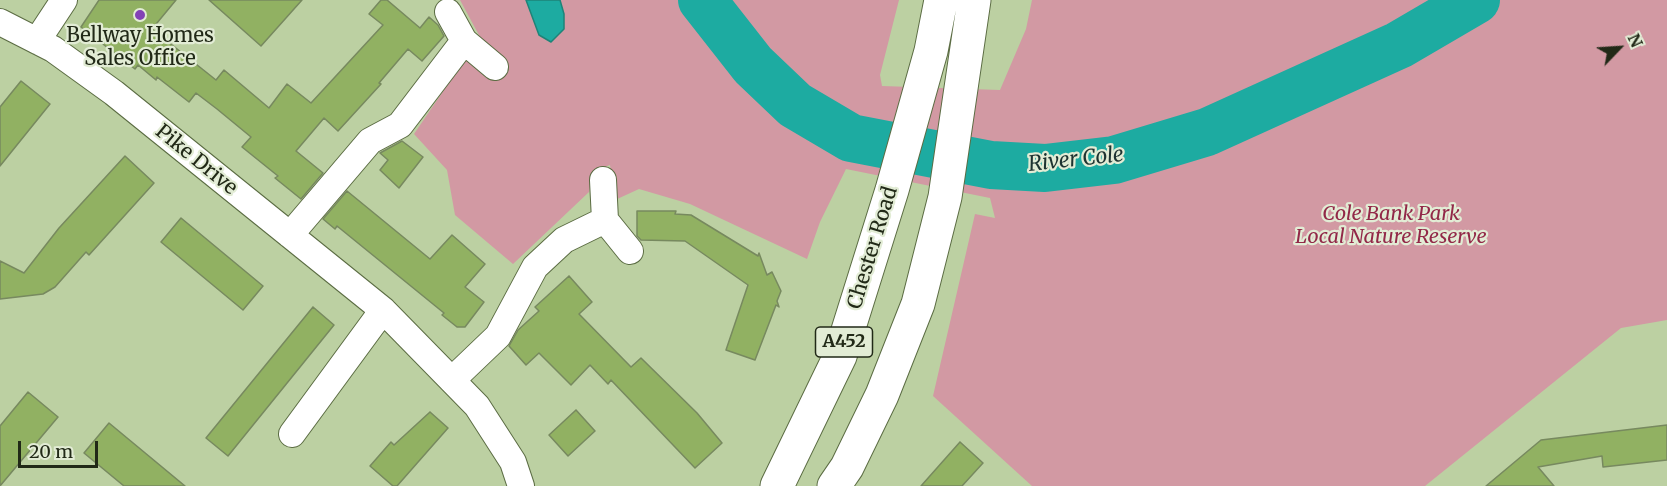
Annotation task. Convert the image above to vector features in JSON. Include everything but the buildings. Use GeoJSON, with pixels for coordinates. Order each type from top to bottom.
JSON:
{"type":"FeatureCollection","features":[{"type":"Feature","properties":{"kind":"highway","name":"Chester Road"},"geometry":{"type":"LineString","coordinates":[[777,486],[840,356],[892,190],[931,51],[941,0]]}},
{"type":"Feature","properties":{"kind":"highway","name":"A452"},"geometry":{"type":"LineString","coordinates":[[834,486],[852,456],[903,346],[918,304],[945,197],[974,0]]}},
{"type":"Feature","properties":{"kind":"street"},"geometry":{"type":"LineString","coordinates":[[37,41],[64,0]]}},
{"type":"Feature","properties":{"kind":"street"},"geometry":{"type":"LineString","coordinates":[[448,12],[464,41],[495,67]]}},
{"type":"Feature","properties":{"kind":"street","name":"Pike Drive"},"geometry":{"type":"LineString","coordinates":[[0,22],[53,50],[114,93],[383,310],[453,379],[492,426],[513,462],[521,486]]}},
{"type":"Feature","properties":{"kind":"street"},"geometry":{"type":"LineString","coordinates":[[290,235],[370,141],[400,125],[464,41]]}},
{"type":"Feature","properties":{"kind":"street"},"geometry":{"type":"LineString","coordinates":[[603,180],[605,220],[630,251]]}},
{"type":"Feature","properties":{"kind":"street"},"geometry":{"type":"LineString","coordinates":[[453,379],[498,336],[535,267],[564,240],[605,220]]}},
{"type":"Feature","properties":{"kind":"street"},"geometry":{"type":"LineString","coordinates":[[292,434],[383,310]]}},
{"type":"Feature","properties":{"kind":"green space","name":"Cole Bank Park Local Nature Reserve"},"geometry":{"type":"Polygon","coordinates":[[[460,0],[899,0],[880,75],[882,86],[1000,90],[1026,29],[1032,0],[1667,0],[1667,320],[1621,328],[1425,486],[1032,486],[933,396],[975,214],[995,218],[990,198],[846,169],[820,222],[807,259],[690,204],[639,189],[615,200],[610,165],[594,171],[589,192],[513,264],[455,215],[447,170],[414,134],[480,37],[460,0]]]}},
{"type":"Feature","properties":{"kind":"water"},"geometry":{"type":"Polygon","coordinates":[[[526,0],[560,0],[564,14],[564,29],[551,42],[539,35],[526,0]]]}},
{"type":"Feature","properties":{"kind":"waterway","name":"River Cole"},"geometry":{"type":"LineString","coordinates":[[702,0],[753,65],[795,105],[851,138],[991,165],[1045,168],[1114,160],[1207,132],[1399,45],[1476,0]]}},
{"type":"Feature","properties":{"kind":"place","name":"Bellway Homes Sales Office"},"geometry":{"type":"Point","coordinates":[140,15]}}]}
